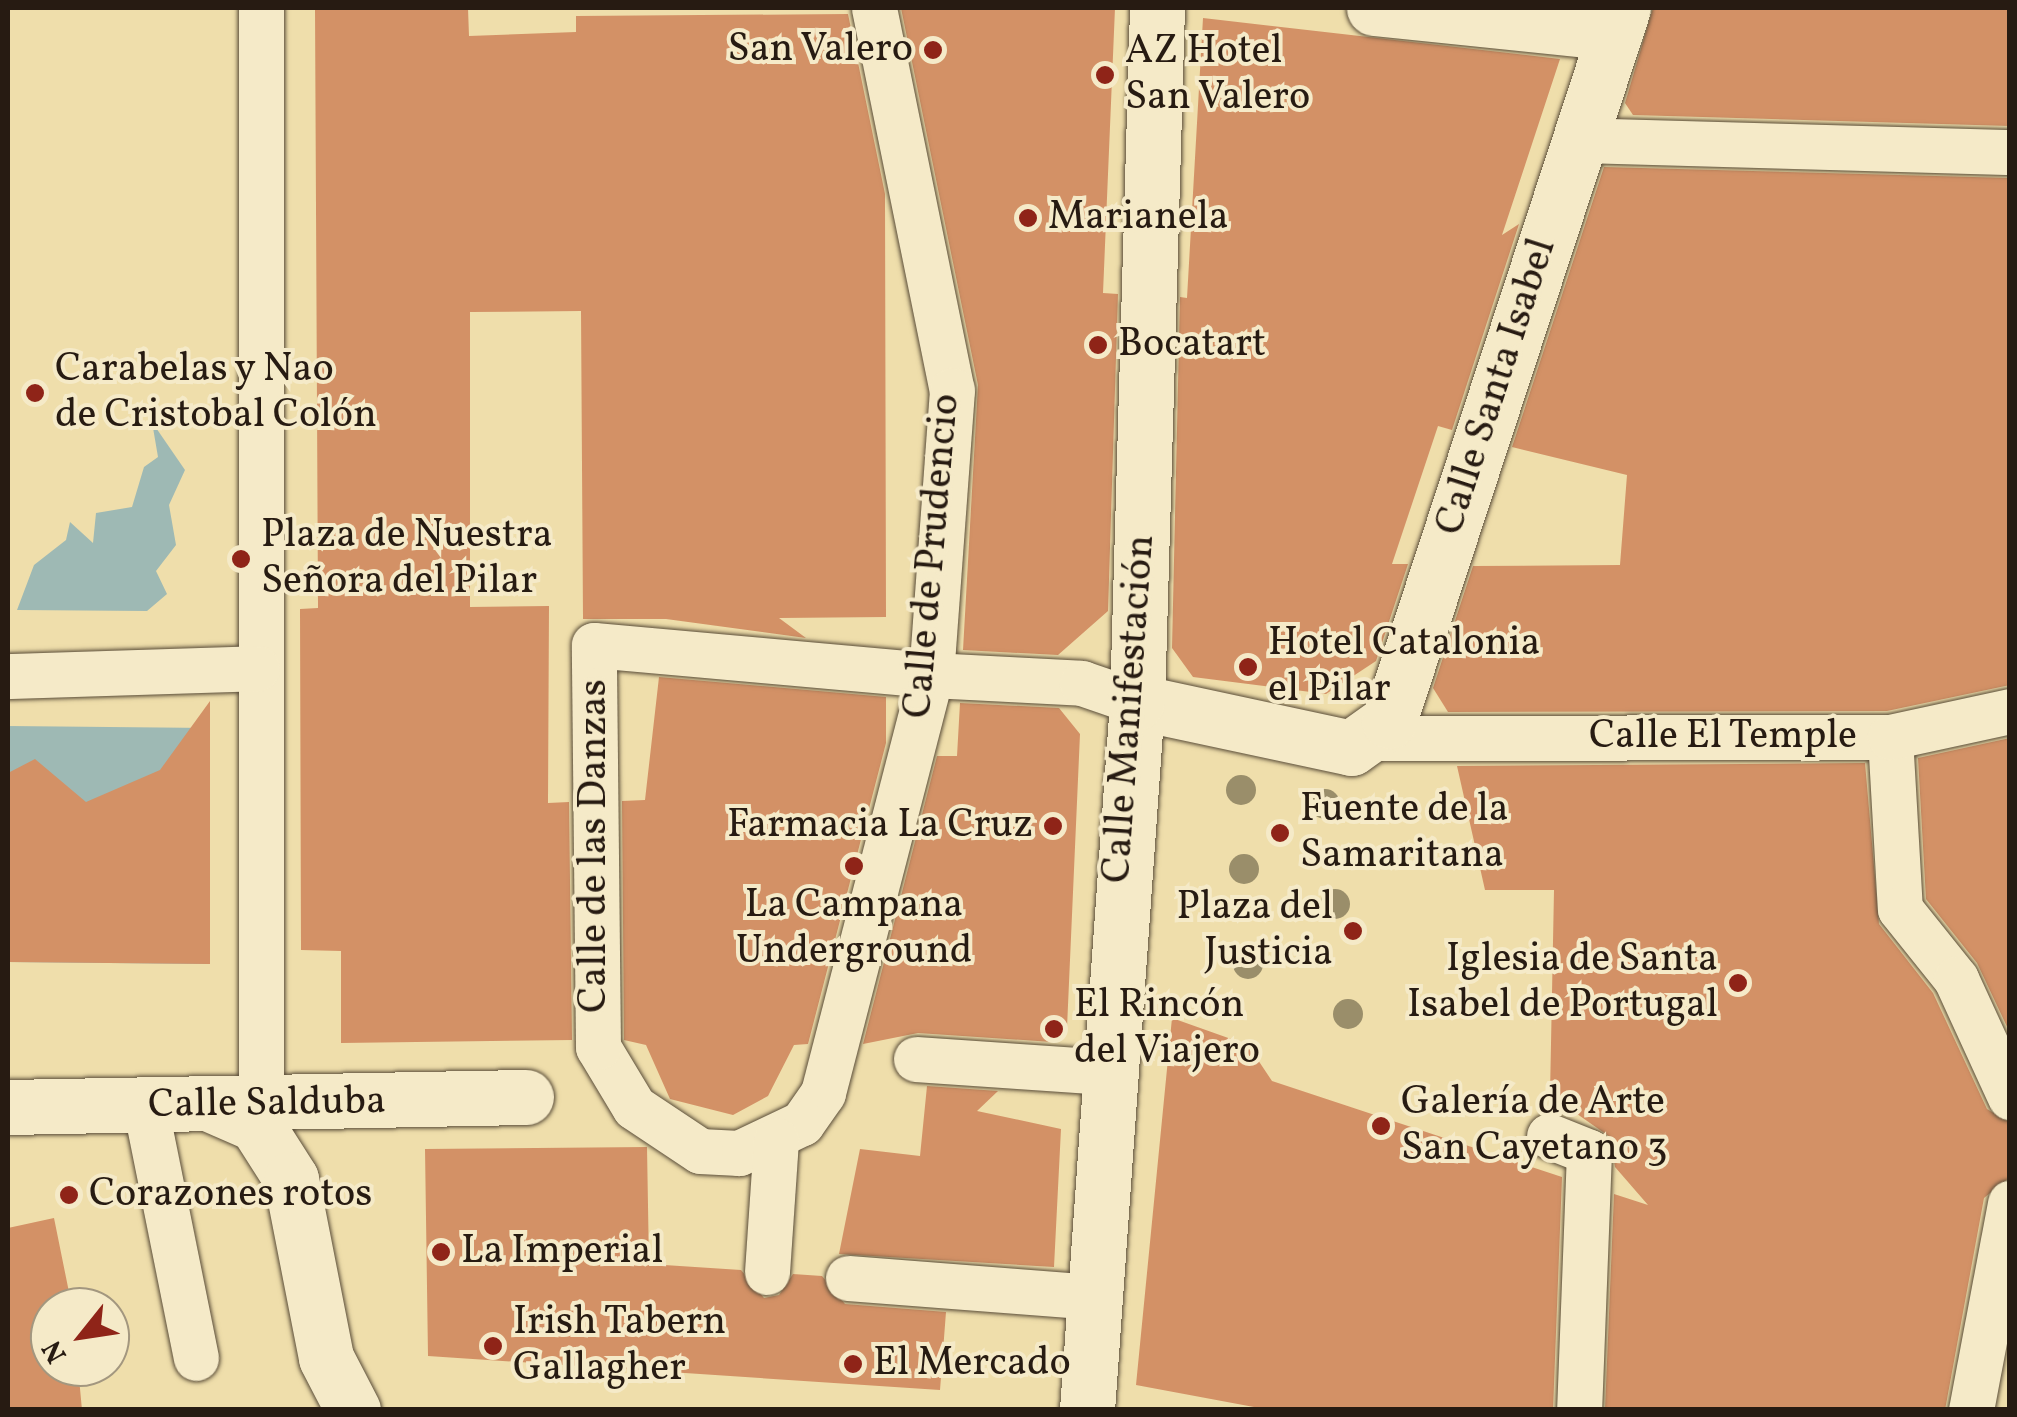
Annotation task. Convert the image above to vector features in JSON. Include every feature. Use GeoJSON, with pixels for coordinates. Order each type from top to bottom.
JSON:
{"type":"FeatureCollection","features":[{"type":"Feature","properties":{"kind":"street"},"geometry":{"type":"LineString","coordinates":[[261,8],[257,668],[262,1117],[292,1179],[326,1358],[353,1410]]}},
{"type":"Feature","properties":{"kind":"street","name":"Calle de Prudencio"},"geometry":{"type":"LineString","coordinates":[[776,1140],[802,1123],[877,1058],[854,984],[931,674],[952,390],[874,8]]}},
{"type":"Feature","properties":{"kind":"street","name":"Calle Manifestación"},"geometry":{"type":"LineString","coordinates":[[1087,1410],[1106,1072],[1138,702],[1157,8]]}},
{"type":"Feature","properties":{"kind":"street"},"geometry":{"type":"LineString","coordinates":[[1374,8],[1619,20]]}},
{"type":"Feature","properties":{"kind":"street","name":"Calle Santa Isabel"},"geometry":{"type":"LineString","coordinates":[[1362,743],[1389,722],[1619,20]]}},
{"type":"Feature","properties":{"kind":"street"},"geometry":{"type":"LineString","coordinates":[[1578,140],[2010,152]]}},
{"type":"Feature","properties":{"kind":"street","name":"Calle de las Danzas"},"geometry":{"type":"LineString","coordinates":[[776,1140],[740,1153],[700,1151],[662,1134],[598,1047],[594,645],[931,674]]}},
{"type":"Feature","properties":{"kind":"street"},"geometry":{"type":"LineString","coordinates":[[8,676],[257,668]]}},
{"type":"Feature","properties":{"kind":"street"},"geometry":{"type":"LineString","coordinates":[[931,674],[1082,683],[1138,702],[1362,743]]}},
{"type":"Feature","properties":{"kind":"street","name":"Calle El Temple"},"geometry":{"type":"LineString","coordinates":[[1362,743],[1890,736],[2010,710]]}},
{"type":"Feature","properties":{"kind":"street"},"geometry":{"type":"LineString","coordinates":[[1890,736],[1900,910],[1956,978],[2010,1097]]}},
{"type":"Feature","properties":{"kind":"street"},"geometry":{"type":"LineString","coordinates":[[877,1058],[1106,1072]]}},
{"type":"Feature","properties":{"kind":"street","name":"Calle Salduba"},"geometry":{"type":"LineString","coordinates":[[8,1108],[208,1103],[262,1117],[526,1098]]}},
{"type":"Feature","properties":{"kind":"street"},"geometry":{"type":"LineString","coordinates":[[146,1105],[196,1358]]}},
{"type":"Feature","properties":{"kind":"street"},"geometry":{"type":"LineString","coordinates":[[1549,1136],[1590,1152],[1579,1410]]}},
{"type":"Feature","properties":{"kind":"street"},"geometry":{"type":"LineString","coordinates":[[768,1272],[776,1140]]}},
{"type":"Feature","properties":{"kind":"street"},"geometry":{"type":"LineString","coordinates":[[1971,1410],[2010,1203]]}},
{"type":"Feature","properties":{"kind":"street"},"geometry":{"type":"LineString","coordinates":[[848,1278],[1096,1298]]}},
{"type":"Feature","properties":{"kind":"water"},"geometry":{"type":"Polygon","coordinates":[[[152,422],[185,470],[169,505],[176,545],[156,571],[167,594],[147,611],[17,610],[34,565],[66,540],[70,522],[93,543],[96,513],[132,507],[144,467],[158,457],[152,422]]]}},
{"type":"Feature","properties":{"kind":"water"},"geometry":{"type":"Polygon","coordinates":[[[8,726],[210,728],[209,964],[8,962],[8,726]]]}},
{"type":"Feature","properties":{"kind":"building"},"geometry":{"type":"Polygon","coordinates":[[[315,8],[468,8],[469,36],[576,32],[576,16],[848,14],[885,194],[886,617],[779,618],[806,638],[666,619],[583,619],[581,311],[470,312],[470,607],[549,606],[548,803],[569,802],[572,1040],[341,1043],[341,951],[301,950],[300,609],[318,608],[315,8]]]}},
{"type":"Feature","properties":{"kind":"building"},"geometry":{"type":"Polygon","coordinates":[[[901,8],[1115,8],[1103,293],[1118,294],[1108,611],[1058,655],[963,650],[978,385],[901,8]]]}},
{"type":"Feature","properties":{"kind":"building"},"geometry":{"type":"Polygon","coordinates":[[[1653,8],[2010,8],[2010,126],[1633,115],[1625,103],[1653,8]]]}},
{"type":"Feature","properties":{"kind":"building"},"geometry":{"type":"Polygon","coordinates":[[[1203,18],[1560,59],[1502,235],[1519,224],[1452,430],[1438,426],[1392,564],[1408,564],[1376,661],[1326,694],[1193,677],[1172,648],[1180,297],[1187,298],[1203,18]]]}},
{"type":"Feature","properties":{"kind":"building"},"geometry":{"type":"Polygon","coordinates":[[[1604,167],[2010,178],[2010,685],[1887,711],[1448,712],[1433,688],[1473,566],[1620,565],[1627,475],[1512,447],[1604,167]]]}},
{"type":"Feature","properties":{"kind":"building"},"geometry":{"type":"Polygon","coordinates":[[[659,677],[886,697],[886,743],[808,1044],[794,1045],[768,1096],[733,1115],[670,1099],[646,1045],[624,1040],[622,801],[645,800],[659,677]]]}},
{"type":"Feature","properties":{"kind":"building"},"geometry":{"type":"Polygon","coordinates":[[[210,701],[210,964],[8,962],[8,773],[35,759],[86,802],[160,770],[210,701]]]}},
{"type":"Feature","properties":{"kind":"building"},"geometry":{"type":"Polygon","coordinates":[[[960,703],[1059,708],[1080,734],[1067,1028],[1052,1042],[918,1033],[863,1044],[937,756],[957,756],[960,703]]]}},
{"type":"Feature","properties":{"kind":"building"},"geometry":{"type":"Polygon","coordinates":[[[2010,738],[2010,1033],[1977,963],[1926,899],[1918,758],[2010,738]]]}},
{"type":"Feature","properties":{"kind":"building"},"geometry":{"type":"Polygon","coordinates":[[[1865,763],[1879,924],[1933,993],[1987,1109],[2010,1123],[2010,1177],[1984,1198],[1945,1410],[1605,1410],[1614,1194],[1648,1205],[1615,1167],[1610,1137],[1550,1095],[1554,890],[1485,890],[1457,766],[1865,763]]]}},
{"type":"Feature","properties":{"kind":"building"},"geometry":{"type":"Polygon","coordinates":[[[1172,1018],[1248,1045],[1272,1081],[1562,1177],[1553,1410],[1270,1410],[1136,1385],[1172,1018]]]}},
{"type":"Feature","properties":{"kind":"building"},"geometry":{"type":"Polygon","coordinates":[[[927,1086],[998,1091],[977,1111],[1061,1129],[1054,1267],[839,1254],[860,1149],[920,1156],[927,1086]]]}},
{"type":"Feature","properties":{"kind":"building"},"geometry":{"type":"Polygon","coordinates":[[[647,1147],[649,1264],[741,1270],[764,1298],[779,1295],[793,1274],[822,1276],[845,1304],[946,1312],[940,1390],[428,1356],[425,1149],[647,1147]]]}},
{"type":"Feature","properties":{"kind":"building"},"geometry":{"type":"Polygon","coordinates":[[[54,1218],[68,1287],[30,1287],[30,1387],[80,1387],[82,1410],[8,1410],[8,1228],[54,1218]]]}},
{"type":"Feature","properties":{"kind":"place","name":"San Valero"},"geometry":{"type":"Point","coordinates":[933,50]}},
{"type":"Feature","properties":{"kind":"place","name":"AZ Hotel San Valero"},"geometry":{"type":"Point","coordinates":[1105,75]}},
{"type":"Feature","properties":{"kind":"place","name":"Marianela"},"geometry":{"type":"Point","coordinates":[1028,218]}},
{"type":"Feature","properties":{"kind":"place","name":"Bocatart"},"geometry":{"type":"Point","coordinates":[1098,345]}},
{"type":"Feature","properties":{"kind":"place","name":"Carabelas y Nao de Cristobal Colón"},"geometry":{"type":"Point","coordinates":[35,393]}},
{"type":"Feature","properties":{"kind":"place","name":"Plaza de Nuestra Señora del Pilar"},"geometry":{"type":"Point","coordinates":[241,559]}},
{"type":"Feature","properties":{"kind":"place","name":"Hotel Catalonia el Pilar"},"geometry":{"type":"Point","coordinates":[1248,667]}},
{"type":"Feature","properties":{"kind":"place","name":"Farmacia La Cruz"},"geometry":{"type":"Point","coordinates":[1053,826]}},
{"type":"Feature","properties":{"kind":"place","name":"Fuente de la Samaritana"},"geometry":{"type":"Point","coordinates":[1280,833]}},
{"type":"Feature","properties":{"kind":"place","name":"La Campana Underground"},"geometry":{"type":"Point","coordinates":[854,866]}},
{"type":"Feature","properties":{"kind":"place","name":"Plaza del Justicia"},"geometry":{"type":"Point","coordinates":[1353,931]}},
{"type":"Feature","properties":{"kind":"place","name":"Iglesia de Santa Isabel de Portugal"},"geometry":{"type":"Point","coordinates":[1738,983]}},
{"type":"Feature","properties":{"kind":"place","name":"El Rincón del Viajero"},"geometry":{"type":"Point","coordinates":[1054,1029]}},
{"type":"Feature","properties":{"kind":"place","name":"Galería de Arte San Cayetano 3"},"geometry":{"type":"Point","coordinates":[1381,1126]}},
{"type":"Feature","properties":{"kind":"place","name":"Corazones rotos"},"geometry":{"type":"Point","coordinates":[69,1195]}},
{"type":"Feature","properties":{"kind":"place","name":"La Imperial"},"geometry":{"type":"Point","coordinates":[441,1252]}},
{"type":"Feature","properties":{"kind":"place","name":"Irish Tabern Gallagher"},"geometry":{"type":"Point","coordinates":[493,1346]}},
{"type":"Feature","properties":{"kind":"place","name":"El Mercado"},"geometry":{"type":"Point","coordinates":[853,1364]}}]}
